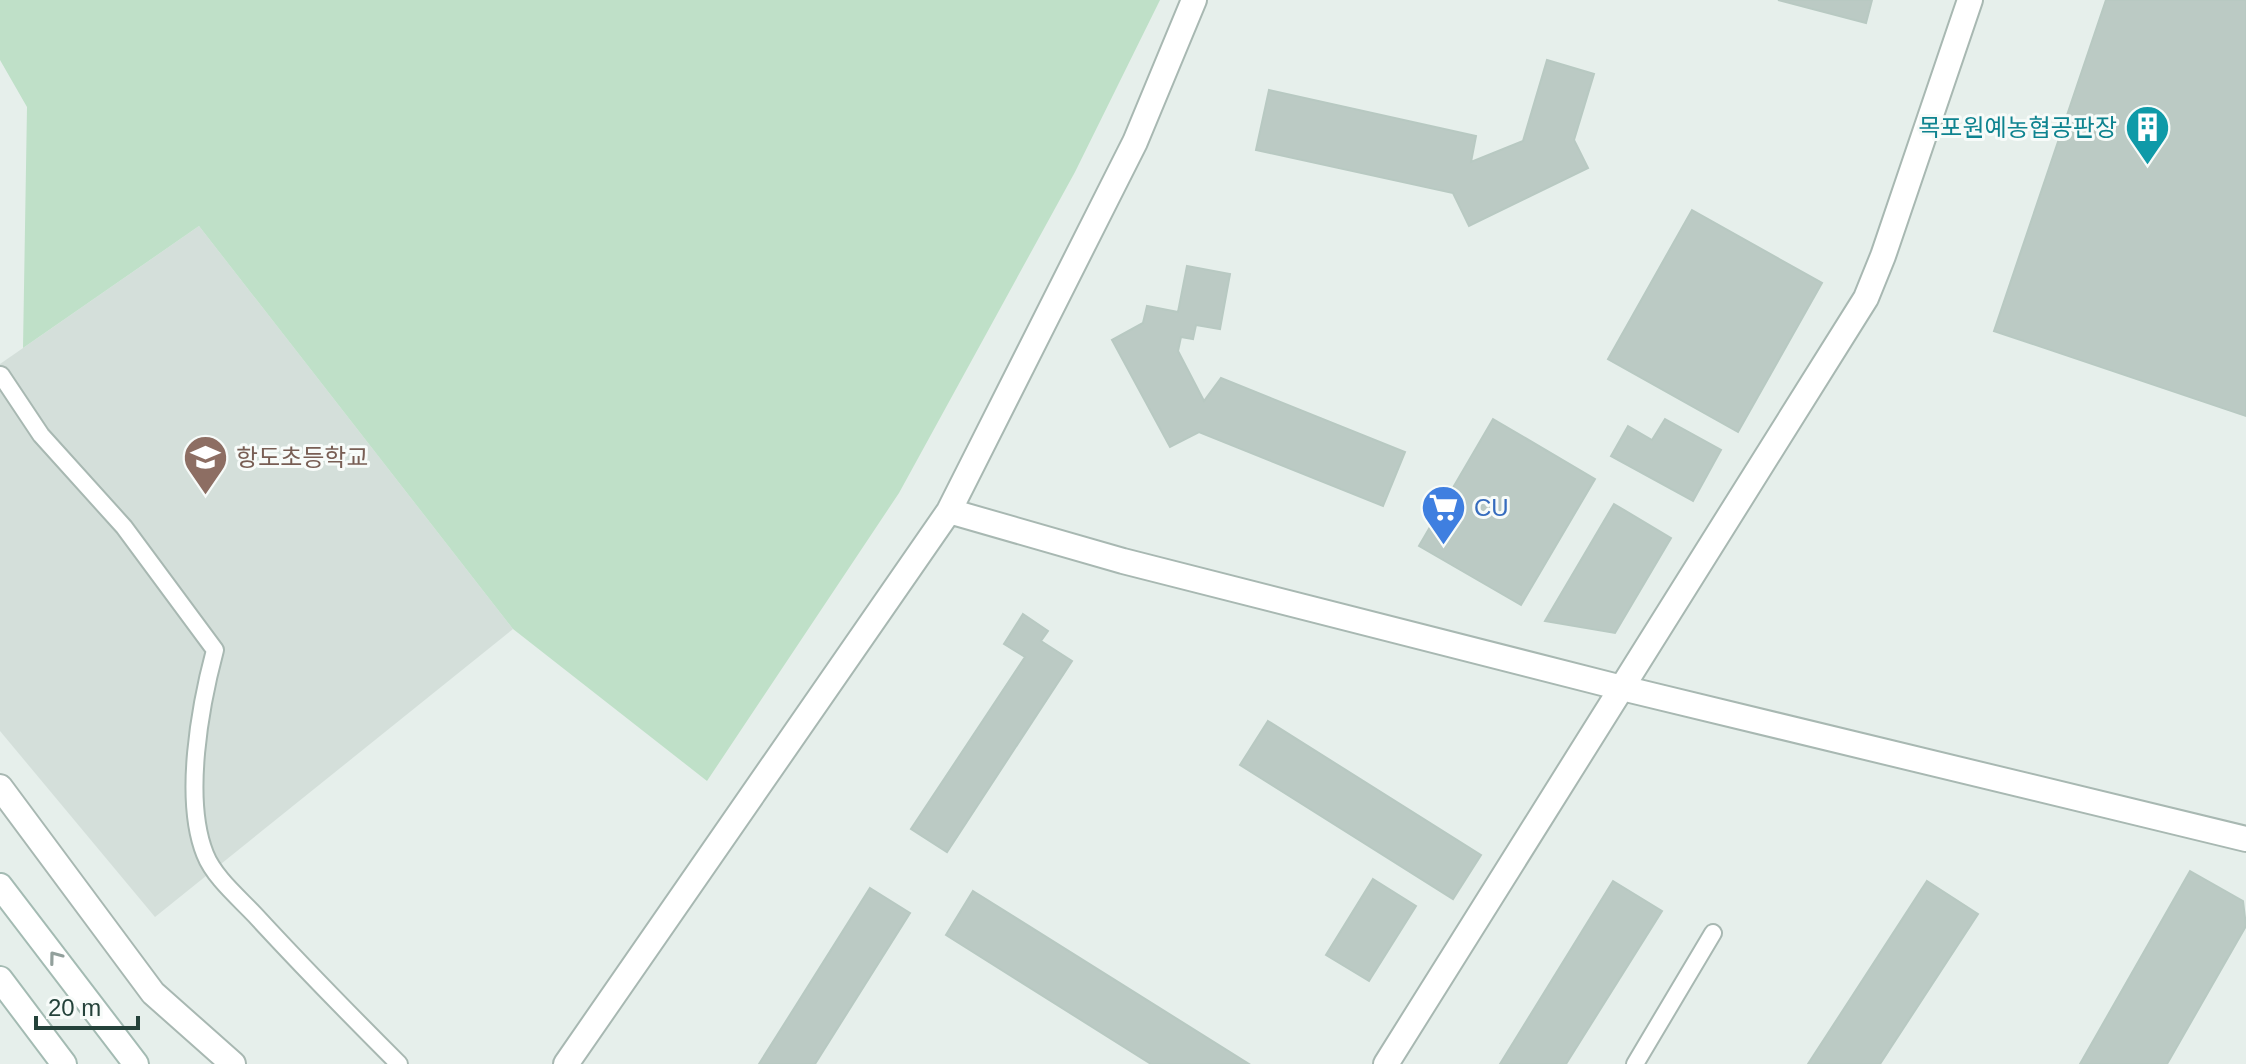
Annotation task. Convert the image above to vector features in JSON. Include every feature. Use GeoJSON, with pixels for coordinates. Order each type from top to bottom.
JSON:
{"type":"FeatureCollection","features":[{"type":"Feature","properties":{"kind":"street"},"geometry":{"type":"LineString","coordinates":[[566,1064],[949,511],[1135,142],[1194,0]]}},
{"type":"Feature","properties":{"kind":"street"},"geometry":{"type":"LineString","coordinates":[[1386,1064],[1866,298],[1909,183],[1970,0]]}},
{"type":"Feature","properties":{"kind":"street"},"geometry":{"type":"LineString","coordinates":[[949,511],[1123,561],[1622,688],[2246,839]]}},
{"type":"Feature","properties":{"kind":"street"},"geometry":{"type":"LineString","coordinates":[[0,787],[153,993],[233,1064]]}},
{"type":"Feature","properties":{"kind":"street"},"geometry":{"type":"LineString","coordinates":[[0,886],[136,1064]]}},
{"type":"Feature","properties":{"kind":"street"},"geometry":{"type":"LineString","coordinates":[[0,979],[64,1064]]}},
{"type":"Feature","properties":{"kind":"lane"},"geometry":{"type":"LineString","coordinates":[[1,375],[41,435],[124,527],[215,650],[198,721],[196,766],[198,820],[206,858],[314,978],[399,1064]]}},
{"type":"Feature","properties":{"kind":"lane"},"geometry":{"type":"LineString","coordinates":[[1635,1064],[1713,933]]}},
{"type":"Feature","properties":{"kind":"shaded area","name":"항도초등학교"},"geometry":{"type":"Polygon","coordinates":[[[199,226],[513,629],[155,917],[0,731],[0,364],[199,226]]]}},
{"type":"Feature","properties":{"kind":"green space"},"geometry":{"type":"Polygon","coordinates":[[[0,0],[1160,0],[1075,172],[899,493],[707,781],[513,629],[199,226],[23,348],[27,107],[0,60],[0,0]]]}},
{"type":"Feature","properties":{"kind":"building"},"geometry":{"type":"Polygon","coordinates":[[[1778,0],[1872,0],[1866,23],[1778,0]]]}},
{"type":"Feature","properties":{"kind":"building","name":"목포원예농협공판장"},"geometry":{"type":"Polygon","coordinates":[[[2106,0],[2246,0],[2246,416],[1994,331],[2106,0]]]}},
{"type":"Feature","properties":{"kind":"building"},"geometry":{"type":"Polygon","coordinates":[[[1547,60],[1594,74],[1574,140],[1588,168],[1469,226],[1453,193],[1256,150],[1269,90],[1476,136],[1471,162],[1523,141],[1547,60]]]}},
{"type":"Feature","properties":{"kind":"building"},"geometry":{"type":"Polygon","coordinates":[[[1692,210],[1822,283],[1738,432],[1608,359],[1692,210]]]}},
{"type":"Feature","properties":{"kind":"building"},"geometry":{"type":"Polygon","coordinates":[[[1187,266],[1230,274],[1220,329],[1196,325],[1193,339],[1181,337],[1178,351],[1204,401],[1221,378],[1405,452],[1383,506],[1199,432],[1170,447],[1112,340],[1143,323],[1147,306],[1178,312],[1187,266]]]}},
{"type":"Feature","properties":{"kind":"building"},"geometry":{"type":"Polygon","coordinates":[[[1493,419],[1595,479],[1521,605],[1419,546],[1493,419]]]}},
{"type":"Feature","properties":{"kind":"building"},"geometry":{"type":"Polygon","coordinates":[[[1665,419],[1721,450],[1693,501],[1611,456],[1628,426],[1652,440],[1665,419]]]}},
{"type":"Feature","properties":{"kind":"building"},"geometry":{"type":"Polygon","coordinates":[[[1614,504],[1671,538],[1615,633],[1545,621],[1614,504]]]}},
{"type":"Feature","properties":{"kind":"building"},"geometry":{"type":"Polygon","coordinates":[[[1023,614],[1048,631],[1041,641],[1072,661],[947,852],[911,829],[1025,657],[1004,644],[1023,614]]]}},
{"type":"Feature","properties":{"kind":"building"},"geometry":{"type":"Polygon","coordinates":[[[1268,721],[1481,855],[1453,899],[1240,765],[1268,721]]]}},
{"type":"Feature","properties":{"kind":"building"},"geometry":{"type":"Polygon","coordinates":[[[2190,871],[2243,901],[2246,926],[2167,1064],[2080,1064],[2190,871]]]}},
{"type":"Feature","properties":{"kind":"building"},"geometry":{"type":"Polygon","coordinates":[[[1373,879],[1416,906],[1369,981],[1326,955],[1373,879]]]}},
{"type":"Feature","properties":{"kind":"building"},"geometry":{"type":"Polygon","coordinates":[[[1613,881],[1662,911],[1566,1064],[1500,1064],[1613,881]]]}},
{"type":"Feature","properties":{"kind":"building"},"geometry":{"type":"Polygon","coordinates":[[[1927,881],[1978,914],[1880,1064],[1808,1064],[1927,881]]]}},
{"type":"Feature","properties":{"kind":"building"},"geometry":{"type":"Polygon","coordinates":[[[870,888],[910,913],[815,1064],[759,1064],[870,888]]]}},
{"type":"Feature","properties":{"kind":"building"},"geometry":{"type":"Polygon","coordinates":[[[973,891],[1249,1064],[1151,1064],[946,935],[973,891]]]}},
{"type":"Feature","properties":{"kind":"place","name":"목포원예농협공판장"},"geometry":{"type":"Point","coordinates":[2148,166]}},
{"type":"Feature","properties":{"kind":"place","name":"항도초등학교"},"geometry":{"type":"Point","coordinates":[205,496]}},
{"type":"Feature","properties":{"kind":"place","name":"CU"},"geometry":{"type":"Point","coordinates":[1443,546]}}]}
